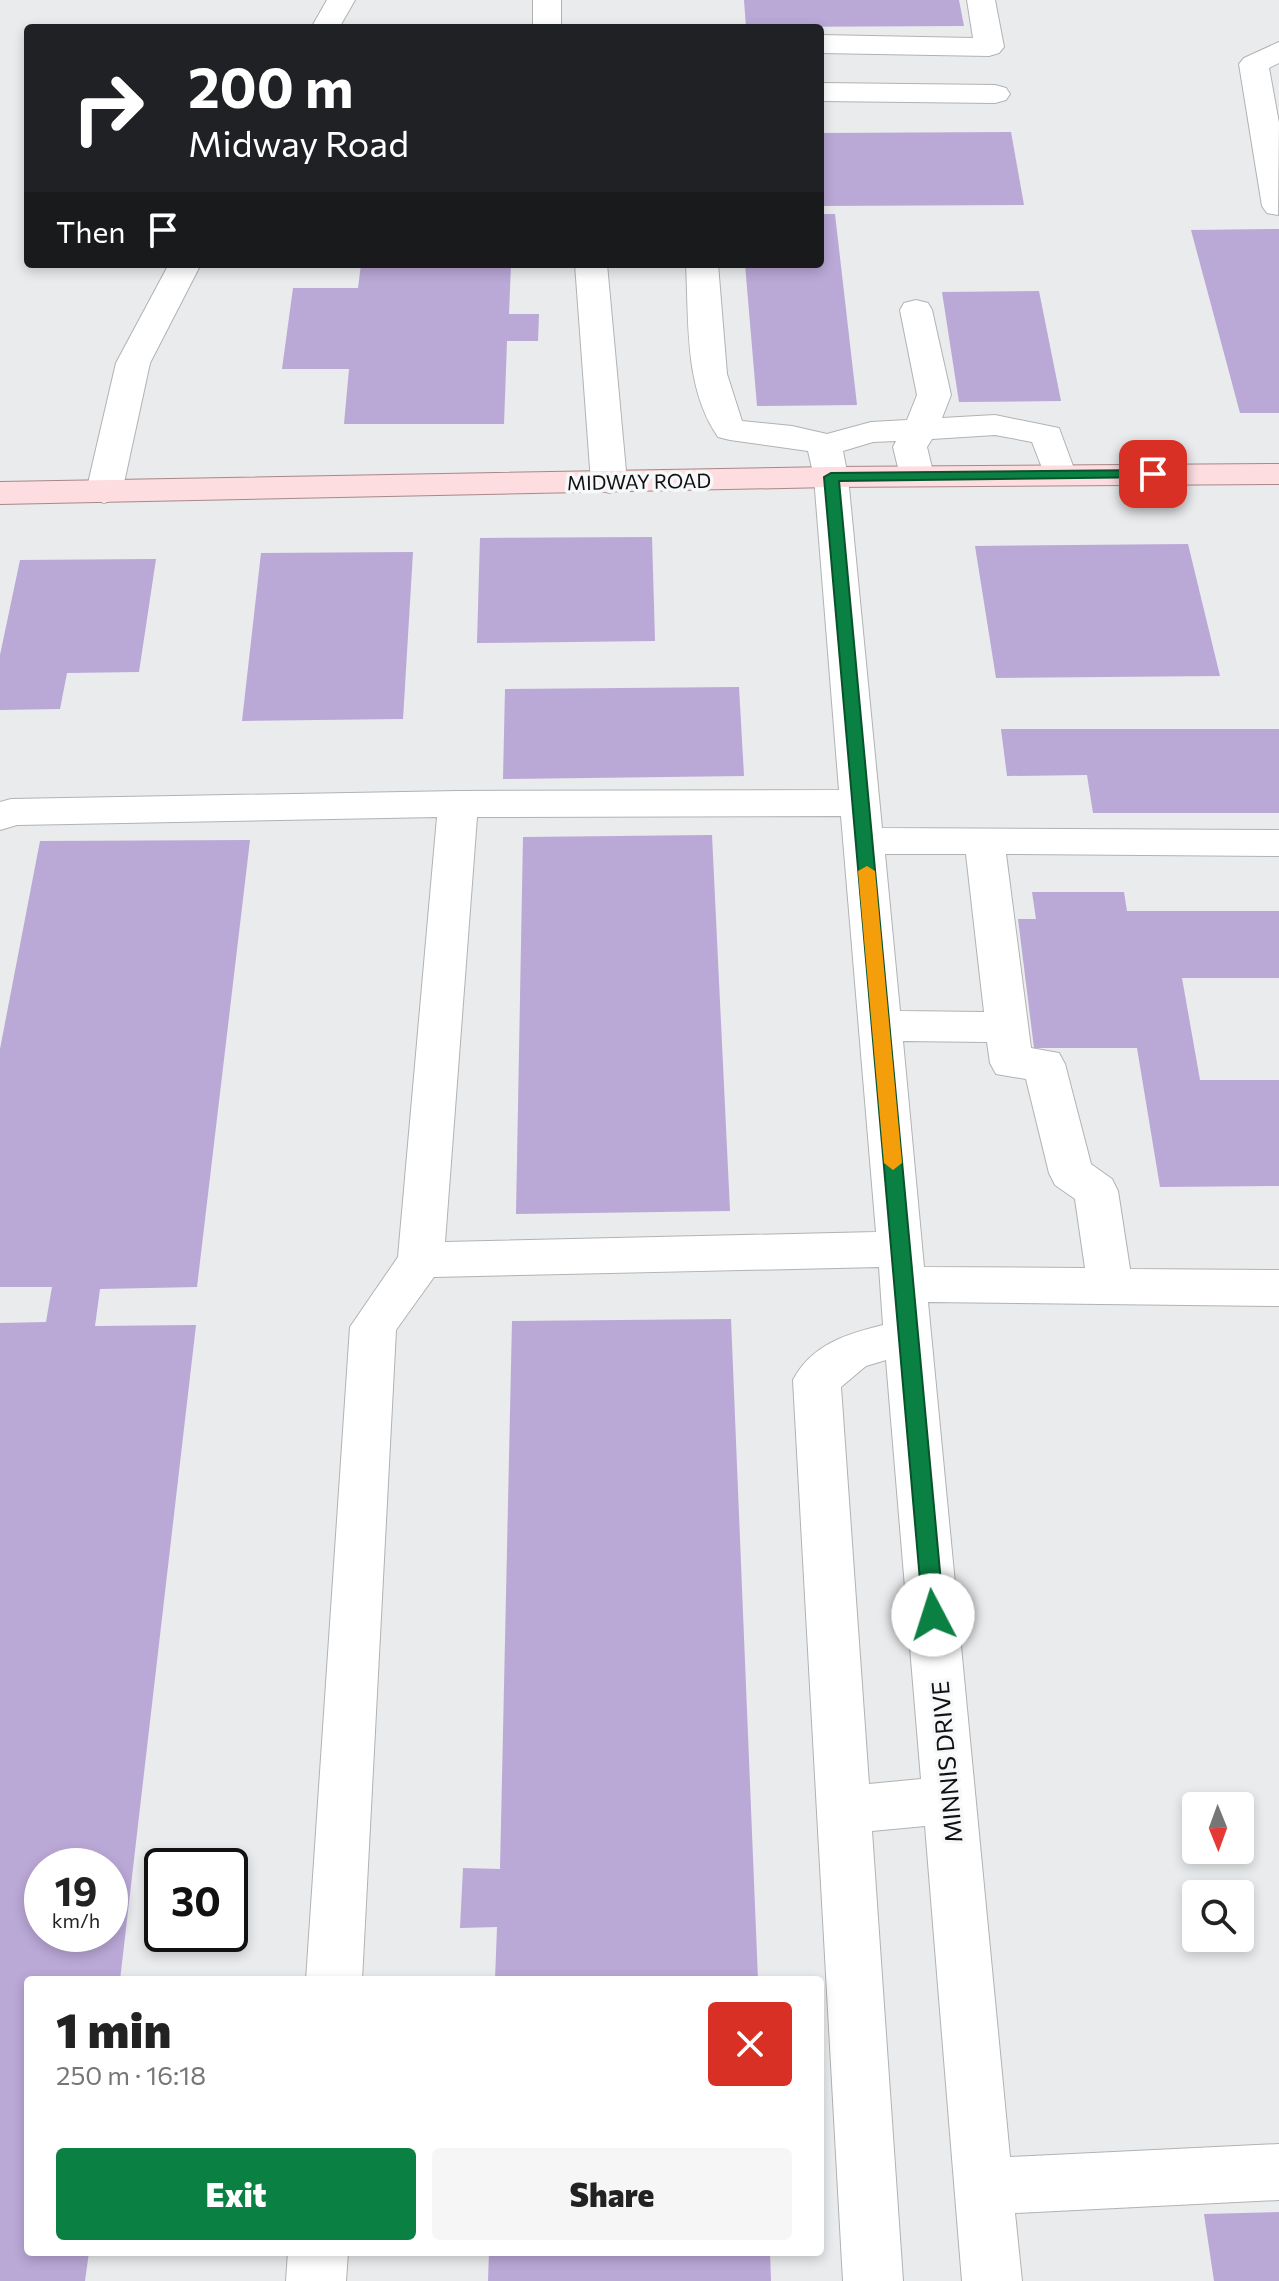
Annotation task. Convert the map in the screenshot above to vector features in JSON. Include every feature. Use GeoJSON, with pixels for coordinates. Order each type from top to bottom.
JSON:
{"type":"FeatureCollection","features":[{"type":"Feature","properties":{"kind":"main road","name":"MIDWAY ROAD"},"geometry":{"type":"LineString","coordinates":[[0,493],[609,482],[828,461],[917,476],[1279,474]]}},
{"type":"Feature","properties":{"kind":"street"},"geometry":{"type":"LineString","coordinates":[[327,24],[341,0]]}},
{"type":"Feature","properties":{"kind":"street"},"geometry":{"type":"LineString","coordinates":[[547,0],[547,24]]}},
{"type":"Feature","properties":{"kind":"street"},"geometry":{"type":"LineString","coordinates":[[824,44],[989,47],[981,0]]}},
{"type":"Feature","properties":{"kind":"street"},"geometry":{"type":"LineString","coordinates":[[1278,206],[1254,64],[1279,51]]}},
{"type":"Feature","properties":{"kind":"street"},"geometry":{"type":"LineString","coordinates":[[824,92],[995,94]]}},
{"type":"Feature","properties":{"kind":"street"},"geometry":{"type":"LineString","coordinates":[[104,492],[133,363],[183,268]]}},
{"type":"Feature","properties":{"kind":"street"},"geometry":{"type":"LineString","coordinates":[[591,268],[609,482]]}},
{"type":"Feature","properties":{"kind":"street"},"geometry":{"type":"LineString","coordinates":[[702,268],[713,394],[720,418],[730,430],[811,438],[828,461],[871,432],[995,425],[1047,435],[1059,474]]}},
{"type":"Feature","properties":{"kind":"street"},"geometry":{"type":"LineString","coordinates":[[916,310],[934,395],[910,447],[917,476]]}},
{"type":"Feature","properties":{"kind":"street","name":"MINNIS DRIVE"},"geometry":{"type":"LineString","coordinates":[[828,461],[992,2281]]}},
{"type":"Feature","properties":{"kind":"street"},"geometry":{"type":"LineString","coordinates":[[334,1976],[373,1327],[421,1260],[458,804]]}},
{"type":"Feature","properties":{"kind":"street"},"geometry":{"type":"LineString","coordinates":[[0,817],[11,812],[458,804],[862,822],[984,841],[1279,843]]}},
{"type":"Feature","properties":{"kind":"street"},"geometry":{"type":"LineString","coordinates":[[984,841],[1011,1063],[1044,1064],[1071,1173],[1096,1191],[1110,1286]]}},
{"type":"Feature","properties":{"kind":"street"},"geometry":{"type":"LineString","coordinates":[[881,1026],[1007,1027]]}},
{"type":"Feature","properties":{"kind":"street"},"geometry":{"type":"LineString","coordinates":[[421,1260],[902,1267],[1110,1286],[1279,1288]]}},
{"type":"Feature","properties":{"kind":"street"},"geometry":{"type":"LineString","coordinates":[[873,2281],[817,1380],[851,1351],[908,1337]]}},
{"type":"Feature","properties":{"kind":"street"},"geometry":{"type":"LineString","coordinates":[[844,1810],[950,1800]]}},
{"type":"Feature","properties":{"kind":"street"},"geometry":{"type":"LineString","coordinates":[[984,2186],[1279,2172]]}},
{"type":"Feature","properties":{"kind":"street"},"geometry":{"type":"LineString","coordinates":[[316,2281],[318,2256]]}},
{"type":"Feature","properties":{"kind":"building"},"geometry":{"type":"Polygon","coordinates":[[[744,0],[959,0],[964,26],[824,27],[824,24],[746,24],[744,0]]]}},
{"type":"Feature","properties":{"kind":"building"},"geometry":{"type":"Polygon","coordinates":[[[1011,132],[1024,205],[824,206],[824,133],[1011,132]]]}},
{"type":"Feature","properties":{"kind":"building"},"geometry":{"type":"Polygon","coordinates":[[[824,214],[835,214],[857,405],[757,406],[745,268],[824,268],[824,214]]]}},
{"type":"Feature","properties":{"kind":"building"},"geometry":{"type":"Polygon","coordinates":[[[1279,229],[1279,413],[1240,413],[1191,230],[1279,229]]]}},
{"type":"Feature","properties":{"kind":"building"},"geometry":{"type":"Polygon","coordinates":[[[360,268],[511,268],[509,314],[539,314],[538,341],[507,341],[504,424],[344,424],[349,369],[282,369],[293,288],[358,288],[360,268]]]}},
{"type":"Feature","properties":{"kind":"building"},"geometry":{"type":"Polygon","coordinates":[[[1039,291],[1061,401],[959,402],[942,292],[1039,291]]]}},
{"type":"Feature","properties":{"kind":"building"},"geometry":{"type":"Polygon","coordinates":[[[652,537],[655,641],[477,643],[480,538],[652,537]]]}},
{"type":"Feature","properties":{"kind":"building"},"geometry":{"type":"Polygon","coordinates":[[[1188,544],[1220,676],[996,678],[975,546],[1188,544]]]}},
{"type":"Feature","properties":{"kind":"building"},"geometry":{"type":"Polygon","coordinates":[[[413,552],[403,719],[242,721],[261,553],[413,552]]]}},
{"type":"Feature","properties":{"kind":"building"},"geometry":{"type":"Polygon","coordinates":[[[156,559],[139,672],[67,673],[60,709],[0,710],[0,655],[20,560],[156,559]]]}},
{"type":"Feature","properties":{"kind":"building"},"geometry":{"type":"Polygon","coordinates":[[[739,687],[744,776],[503,779],[505,689],[739,687]]]}},
{"type":"Feature","properties":{"kind":"building"},"geometry":{"type":"Polygon","coordinates":[[[1001,729],[1279,729],[1279,813],[1093,813],[1087,775],[1007,776],[1001,729]]]}},
{"type":"Feature","properties":{"kind":"building"},"geometry":{"type":"Polygon","coordinates":[[[712,835],[730,1211],[516,1214],[523,837],[712,835]]]}},
{"type":"Feature","properties":{"kind":"building"},"geometry":{"type":"Polygon","coordinates":[[[250,840],[197,1287],[100,1289],[95,1326],[196,1325],[128,1911],[128,1848],[24,1848],[24,1952],[123,1952],[120,1976],[24,1976],[24,2256],[88,2256],[85,2281],[0,2281],[0,1323],[46,1322],[52,1287],[0,1287],[0,1049],[40,841],[250,840]]]}},
{"type":"Feature","properties":{"kind":"building"},"geometry":{"type":"Polygon","coordinates":[[[1032,892],[1124,892],[1127,911],[1279,911],[1279,978],[1182,978],[1200,1080],[1279,1080],[1279,1186],[1160,1187],[1137,1048],[1034,1048],[1018,919],[1036,919],[1032,892]]]}},
{"type":"Feature","properties":{"kind":"building"},"geometry":{"type":"Polygon","coordinates":[[[731,1319],[758,1976],[495,1976],[497,1927],[460,1928],[463,1868],[500,1869],[512,1321],[731,1319]]]}},
{"type":"Feature","properties":{"kind":"building"},"geometry":{"type":"Polygon","coordinates":[[[1279,2212],[1279,2281],[1214,2281],[1204,2214],[1279,2212]]]}},
{"type":"Feature","properties":{"kind":"building"},"geometry":{"type":"Polygon","coordinates":[[[489,2256],[770,2256],[771,2281],[488,2281],[489,2256]]]}},
{"type":"Feature","properties":{"kind":"slow traffic"},"geometry":{"type":"LineString","coordinates":[[867,871],[893,1163]]}},
{"type":"Feature","properties":{"kind":"route"},"geometry":{"type":"LineString","coordinates":[[933,1615],[831,477],[1153,474]]}}]}
